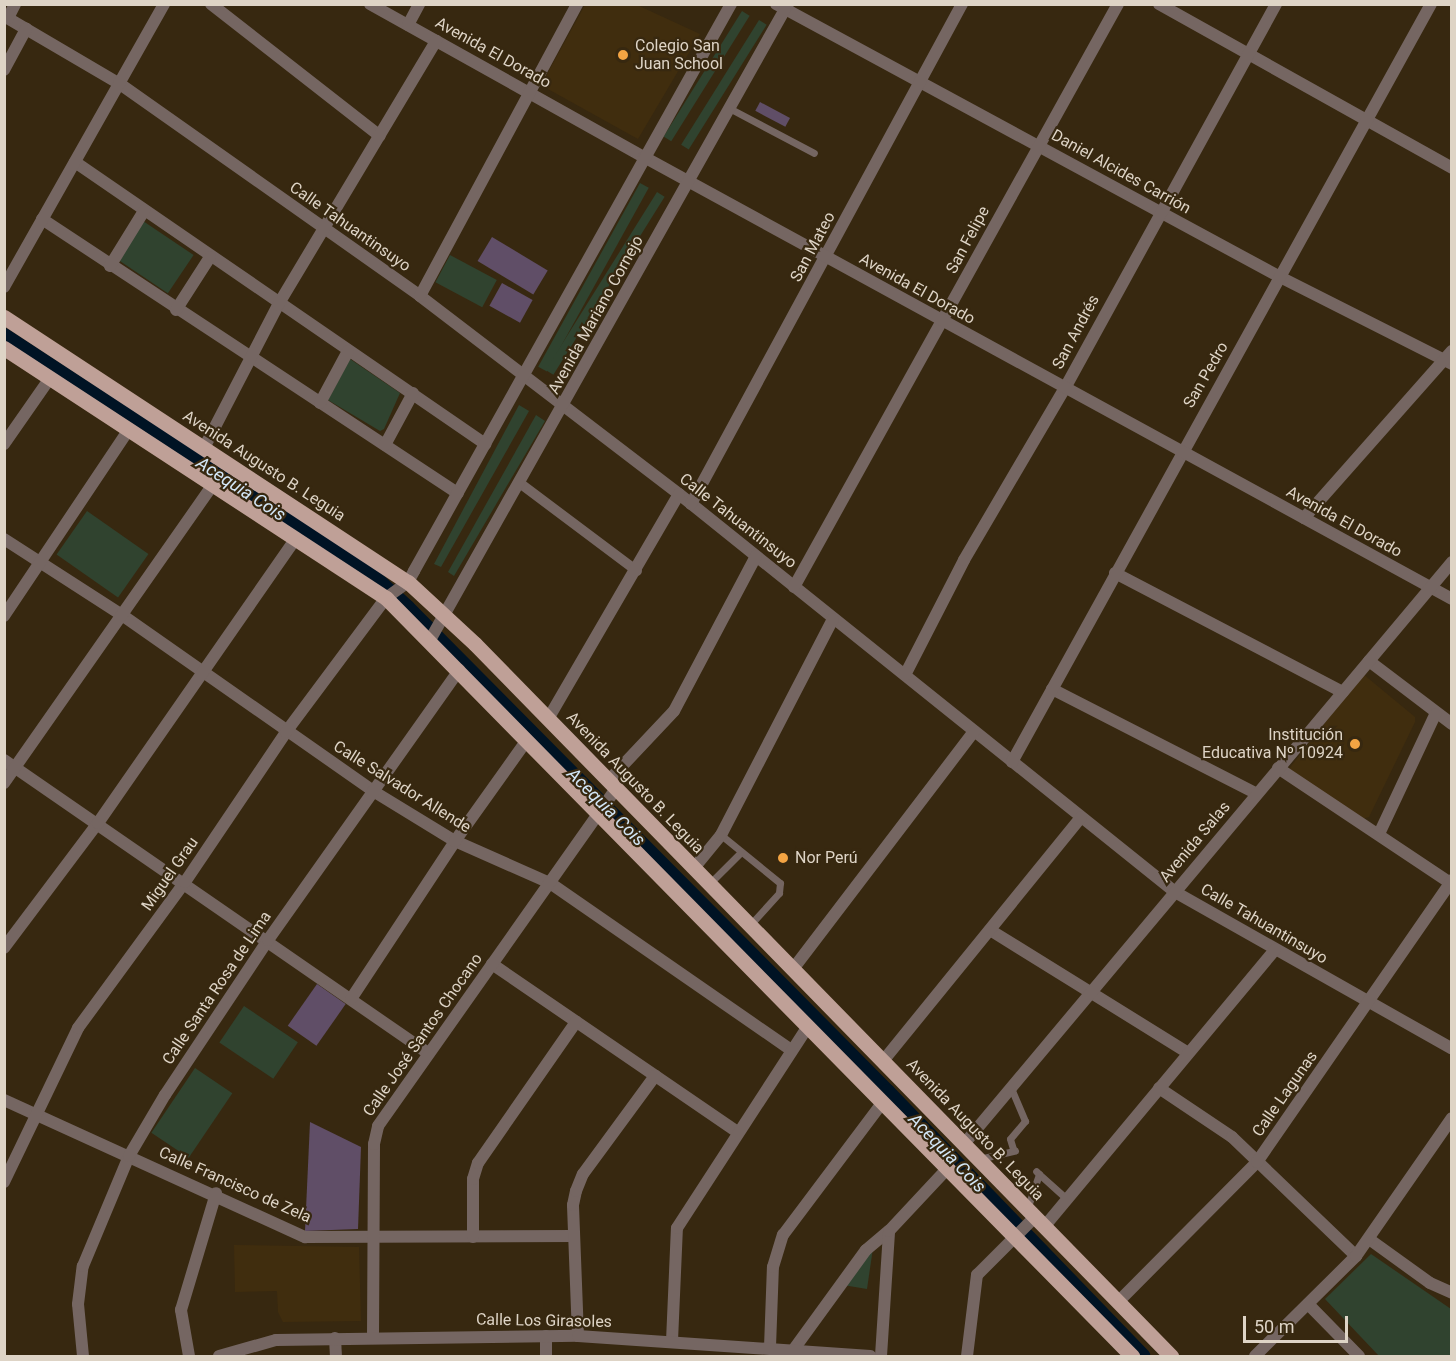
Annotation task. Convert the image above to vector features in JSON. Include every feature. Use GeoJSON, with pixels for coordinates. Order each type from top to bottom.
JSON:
{"type":"FeatureCollection","features":[{"type":"Feature","properties":{"kind":"main road","name":"Avenida Augusto B. Leguia"},"geometry":{"type":"LineString","coordinates":[[4,317],[407,582],[446,616],[1171,1356]]}},
{"type":"Feature","properties":{"kind":"main road"},"geometry":{"type":"LineString","coordinates":[[4,348],[386,597],[431,639],[527,740],[1132,1356]]}},
{"type":"Feature","properties":{"kind":"street"},"geometry":{"type":"LineString","coordinates":[[6,17],[15,4]]}},
{"type":"Feature","properties":{"kind":"street"},"geometry":{"type":"LineString","coordinates":[[4,287],[164,4]]}},
{"type":"Feature","properties":{"kind":"street"},"geometry":{"type":"LineString","coordinates":[[211,4],[380,136]]}},
{"type":"Feature","properties":{"kind":"street","name":"Avenida El Dorado"},"geometry":{"type":"LineString","coordinates":[[370,4],[689,183],[1452,599]]}},
{"type":"Feature","properties":{"kind":"street"},"geometry":{"type":"LineString","coordinates":[[408,25],[419,4]]}},
{"type":"Feature","properties":{"kind":"street"},"geometry":{"type":"LineString","coordinates":[[420,296],[577,4]]}},
{"type":"Feature","properties":{"kind":"street","name":"Avenida Mariano Cornejo"},"geometry":{"type":"LineString","coordinates":[[386,597],[407,582],[731,4]]}},
{"type":"Feature","properties":{"kind":"street","name":"San Mateo"},"geometry":{"type":"LineString","coordinates":[[691,504],[962,4]]}},
{"type":"Feature","properties":{"kind":"street","name":"San Felipe"},"geometry":{"type":"LineString","coordinates":[[794,587],[1118,4]]}},
{"type":"Feature","properties":{"kind":"street"},"geometry":{"type":"LineString","coordinates":[[1159,4],[1452,168]]}},
{"type":"Feature","properties":{"kind":"street","name":"San Andrés"},"geometry":{"type":"LineString","coordinates":[[905,675],[964,560],[1065,388],[1276,4]]}},
{"type":"Feature","properties":{"kind":"street","name":"San Pedro"},"geometry":{"type":"LineString","coordinates":[[1012,762],[1114,573],[1282,278],[1431,4]]}},
{"type":"Feature","properties":{"kind":"street","name":"Avenida Mariano Cornejo"},"geometry":{"type":"LineString","coordinates":[[431,639],[521,484],[689,183],[783,6]]}},
{"type":"Feature","properties":{"kind":"street","name":"Daniel Alcides Carrión"},"geometry":{"type":"LineString","coordinates":[[783,6],[1282,278],[1449,358]]}},
{"type":"Feature","properties":{"kind":"street","name":"Calle Tahuantinsuyo"},"geometry":{"type":"LineString","coordinates":[[6,17],[120,84],[420,296],[562,409],[679,494],[1174,892],[1452,1049]]}},
{"type":"Feature","properties":{"kind":"street"},"geometry":{"type":"LineString","coordinates":[[4,69],[26,28]]}},
{"type":"Feature","properties":{"kind":"street"},"geometry":{"type":"LineString","coordinates":[[204,448],[279,305],[436,41]]}},
{"type":"Feature","properties":{"kind":"street"},"geometry":{"type":"LineString","coordinates":[[75,162],[279,305],[413,393],[485,444]]}},
{"type":"Feature","properties":{"kind":"street"},"geometry":{"type":"LineString","coordinates":[[110,266],[144,211]]}},
{"type":"Feature","properties":{"kind":"street"},"geometry":{"type":"LineString","coordinates":[[42,219],[250,359],[458,493]]}},
{"type":"Feature","properties":{"kind":"street"},"geometry":{"type":"LineString","coordinates":[[176,310],[210,257]]}},
{"type":"Feature","properties":{"kind":"street"},"geometry":{"type":"LineString","coordinates":[[320,403],[348,351]]}},
{"type":"Feature","properties":{"kind":"street"},"geometry":{"type":"LineString","coordinates":[[1304,518],[1449,358]]}},
{"type":"Feature","properties":{"kind":"street"},"geometry":{"type":"LineString","coordinates":[[4,444],[50,378]]}},
{"type":"Feature","properties":{"kind":"street"},"geometry":{"type":"LineString","coordinates":[[386,445],[413,393]]}},
{"type":"Feature","properties":{"kind":"street"},"geometry":{"type":"LineString","coordinates":[[4,616],[129,429]]}},
{"type":"Feature","properties":{"kind":"street"},"geometry":{"type":"LineString","coordinates":[[4,783],[213,484]]}},
{"type":"Feature","properties":{"kind":"street"},"geometry":{"type":"LineString","coordinates":[[521,484],[637,571]]}},
{"type":"Feature","properties":{"kind":"street"},"geometry":{"type":"LineString","coordinates":[[548,719],[637,571],[679,494]]}},
{"type":"Feature","properties":{"kind":"street"},"geometry":{"type":"LineString","coordinates":[[4,948],[98,823],[296,538]]}},
{"type":"Feature","properties":{"kind":"street","name":"Calle Salvador Allende"},"geometry":{"type":"LineString","coordinates":[[4,539],[122,615],[373,791],[455,840],[550,883],[790,1049]]}},
{"type":"Feature","properties":{"kind":"street"},"geometry":{"type":"LineString","coordinates":[[613,787],[674,711],[756,556]]}},
{"type":"Feature","properties":{"kind":"street","name":"Avenida Salas"},"geometry":{"type":"LineString","coordinates":[[964,1144],[1452,562]]}},
{"type":"Feature","properties":{"kind":"street"},"geometry":{"type":"LineString","coordinates":[[1114,573],[1343,692]]}},
{"type":"Feature","properties":{"kind":"street","name":"Miguel Grau"},"geometry":{"type":"LineString","coordinates":[[4,1182],[34,1113],[78,1028],[185,882],[286,732],[386,597]]}},
{"type":"Feature","properties":{"kind":"street"},"geometry":{"type":"LineString","coordinates":[[694,868],[721,835],[833,619]]}},
{"type":"Feature","properties":{"kind":"street"},"geometry":{"type":"LineString","coordinates":[[1368,661],[1435,715],[1452,724]]}},
{"type":"Feature","properties":{"kind":"street","name":"Calle Santa Rosa de Lima"},"geometry":{"type":"LineString","coordinates":[[83,1356],[78,1304],[83,1266],[129,1156],[165,1095],[267,940],[459,670]]}},
{"type":"Feature","properties":{"kind":"street"},"geometry":{"type":"LineString","coordinates":[[1052,688],[1257,794]]}},
{"type":"Feature","properties":{"kind":"street"},"geometry":{"type":"LineString","coordinates":[[1379,834],[1435,715]]}},
{"type":"Feature","properties":{"kind":"street"},"geometry":{"type":"LineString","coordinates":[[792,969],[974,731]]}},
{"type":"Feature","properties":{"kind":"street"},"geometry":{"type":"LineString","coordinates":[[351,999],[455,840],[527,740]]}},
{"type":"Feature","properties":{"kind":"street"},"geometry":{"type":"LineString","coordinates":[[4,760],[185,882],[428,1053]]}},
{"type":"Feature","properties":{"kind":"street"},"geometry":{"type":"LineString","coordinates":[[1278,768],[1451,882]]}},
{"type":"Feature","properties":{"kind":"street","name":"Calle José Santos Chocano"},"geometry":{"type":"LineString","coordinates":[[373,1337],[372,1239],[378,1126],[550,883],[599,812],[613,787]]}},
{"type":"Feature","properties":{"kind":"street"},"geometry":{"type":"LineString","coordinates":[[883,1061],[1081,817]]}},
{"type":"Feature","properties":{"kind":"street","name":"Calle Lagunas"},"geometry":{"type":"LineString","coordinates":[[1118,1302],[1257,1162],[1451,882]]}},
{"type":"Feature","properties":{"kind":"street"},"geometry":{"type":"LineString","coordinates":[[990,930],[1188,1053]]}},
{"type":"Feature","properties":{"kind":"street"},"geometry":{"type":"LineString","coordinates":[[967,1356],[977,1275],[1035,1218],[1067,1199],[1275,950]]}},
{"type":"Feature","properties":{"kind":"street"},"geometry":{"type":"LineString","coordinates":[[492,964],[737,1132]]}},
{"type":"Feature","properties":{"kind":"street"},"geometry":{"type":"LineString","coordinates":[[473,1237],[473,1179],[478,1163],[576,1022]]}},
{"type":"Feature","properties":{"kind":"street"},"geometry":{"type":"LineString","coordinates":[[672,1341],[677,1228],[790,1049],[808,1026]]}},
{"type":"Feature","properties":{"kind":"street"},"geometry":{"type":"LineString","coordinates":[[578,1336],[573,1205],[584,1174],[655,1076]]}},
{"type":"Feature","properties":{"kind":"street"},"geometry":{"type":"LineString","coordinates":[[1159,1088],[1232,1137],[1356,1256]]}},
{"type":"Feature","properties":{"kind":"street","name":"Calle Francisco de Zela"},"geometry":{"type":"LineString","coordinates":[[4,1100],[216,1193],[305,1237],[372,1239],[574,1236]]}},
{"type":"Feature","properties":{"kind":"street"},"geometry":{"type":"LineString","coordinates":[[770,1347],[773,1267],[783,1235],[883,1102]]}},
{"type":"Feature","properties":{"kind":"street"},"geometry":{"type":"LineString","coordinates":[[1255,1356],[1356,1256],[1452,1118]]}},
{"type":"Feature","properties":{"kind":"street"},"geometry":{"type":"LineString","coordinates":[[794,1349],[866,1250],[890,1231],[948,1168]]}},
{"type":"Feature","properties":{"kind":"street"},"geometry":{"type":"LineString","coordinates":[[189,1356],[181,1310],[216,1193]]}},
{"type":"Feature","properties":{"kind":"street"},"geometry":{"type":"LineString","coordinates":[[881,1356],[890,1231]]}},
{"type":"Feature","properties":{"kind":"street"},"geometry":{"type":"LineString","coordinates":[[1369,1239],[1430,1283],[1452,1293]]}},
{"type":"Feature","properties":{"kind":"street"},"geometry":{"type":"LineString","coordinates":[[1308,1304],[1359,1356]]}},
{"type":"Feature","properties":{"kind":"street"},"geometry":{"type":"LineString","coordinates":[[546,1336],[546,1356]]}},
{"type":"Feature","properties":{"kind":"street","name":"Calle Los Girasoles"},"geometry":{"type":"LineString","coordinates":[[219,1356],[276,1340],[578,1336],[770,1347],[870,1356]]}},
{"type":"Feature","properties":{"kind":"street"},"geometry":{"type":"LineString","coordinates":[[335,1338],[336,1356]]}},
{"type":"Feature","properties":{"kind":"street"},"geometry":{"type":"LineString","coordinates":[[707,1356],[708,1343]]}},
{"type":"Feature","properties":{"kind":"lane"},"geometry":{"type":"LineString","coordinates":[[729,108],[814,153]]}},
{"type":"Feature","properties":{"kind":"lane"},"geometry":{"type":"LineString","coordinates":[[721,835],[780,883],[780,888],[750,925]]}},
{"type":"Feature","properties":{"kind":"lane"},"geometry":{"type":"LineString","coordinates":[[709,884],[741,852]]}},
{"type":"Feature","properties":{"kind":"lane"},"geometry":{"type":"LineString","coordinates":[[979,1160],[1014,1150],[1010,1139],[1025,1121],[1011,1088]]}},
{"type":"Feature","properties":{"kind":"lane"},"geometry":{"type":"LineString","coordinates":[[1035,1218],[1038,1173],[1067,1199]]}},
{"type":"Feature","properties":{"kind":"shaded area","name":"Colegio San Juan School"},"geometry":{"type":"Polygon","coordinates":[[[585,5],[637,5],[700,34],[638,139],[548,89],[546,76],[585,5]]]}},
{"type":"Feature","properties":{"kind":"shaded area","name":"Institución Educativa Nº 10924"},"geometry":{"type":"Polygon","coordinates":[[[1363,674],[1415,717],[1415,722],[1369,817],[1362,819],[1288,770],[1363,674]]]}},
{"type":"Feature","properties":{"kind":"shaded area"},"geometry":{"type":"Polygon","coordinates":[[[234,1245],[359,1247],[361,1321],[283,1322],[278,1312],[277,1291],[235,1292],[234,1245]]]}},
{"type":"Feature","properties":{"kind":"green space"},"geometry":{"type":"Polygon","coordinates":[[[742,11],[750,16],[671,141],[664,137],[742,11]]]}},
{"type":"Feature","properties":{"kind":"green space"},"geometry":{"type":"Polygon","coordinates":[[[759,20],[767,25],[689,149],[681,145],[759,20]]]}},
{"type":"Feature","properties":{"kind":"green space"},"geometry":{"type":"Polygon","coordinates":[[[640,183],[649,188],[547,372],[538,367],[640,183]]]}},
{"type":"Feature","properties":{"kind":"green space"},"geometry":{"type":"Polygon","coordinates":[[[657,192],[665,197],[553,375],[546,370],[657,192]]]}},
{"type":"Feature","properties":{"kind":"green space"},"geometry":{"type":"Polygon","coordinates":[[[143,221],[194,255],[168,293],[117,259],[143,221]]]}},
{"type":"Feature","properties":{"kind":"green space"},"geometry":{"type":"Polygon","coordinates":[[[450,255],[497,280],[482,307],[435,282],[450,255]]]}},
{"type":"Feature","properties":{"kind":"green space"},"geometry":{"type":"Polygon","coordinates":[[[350,359],[400,393],[384,429],[380,431],[328,400],[350,359]]]}},
{"type":"Feature","properties":{"kind":"green space"},"geometry":{"type":"Polygon","coordinates":[[[519,405],[529,411],[441,567],[434,564],[519,405]]]}},
{"type":"Feature","properties":{"kind":"green space"},"geometry":{"type":"Polygon","coordinates":[[[536,415],[545,421],[454,576],[448,572],[536,415]]]}},
{"type":"Feature","properties":{"kind":"green space"},"geometry":{"type":"Polygon","coordinates":[[[87,511],[148,554],[118,597],[57,554],[87,511]]]}},
{"type":"Feature","properties":{"kind":"green space"},"geometry":{"type":"Polygon","coordinates":[[[244,1006],[298,1042],[273,1079],[219,1042],[244,1006]]]}},
{"type":"Feature","properties":{"kind":"green space"},"geometry":{"type":"Polygon","coordinates":[[[195,1068],[232,1093],[189,1158],[151,1133],[195,1068]]]}},
{"type":"Feature","properties":{"kind":"green space"},"geometry":{"type":"Polygon","coordinates":[[[873,1248],[867,1289],[843,1285],[873,1248]]]}},
{"type":"Feature","properties":{"kind":"green space"},"geometry":{"type":"Polygon","coordinates":[[[1371,1254],[1451,1309],[1451,1356],[1379,1356],[1325,1299],[1371,1254]]]}},
{"type":"Feature","properties":{"kind":"building"},"geometry":{"type":"Polygon","coordinates":[[[760,102],[790,118],[785,127],[755,111],[760,102]]]}},
{"type":"Feature","properties":{"kind":"building"},"geometry":{"type":"Polygon","coordinates":[[[492,237],[548,270],[533,294],[478,261],[492,237]]]}},
{"type":"Feature","properties":{"kind":"building"},"geometry":{"type":"Polygon","coordinates":[[[502,283],[533,300],[520,323],[489,306],[502,283]]]}},
{"type":"Feature","properties":{"kind":"building"},"geometry":{"type":"Polygon","coordinates":[[[317,984],[346,1004],[316,1046],[288,1026],[317,984]]]}},
{"type":"Feature","properties":{"kind":"building"},"geometry":{"type":"Polygon","coordinates":[[[310,1122],[361,1147],[358,1229],[305,1231],[310,1122]]]}},
{"type":"Feature","properties":{"kind":"waterway","name":"Acequia Cois"},"geometry":{"type":"LineString","coordinates":[[4,335],[371,574],[407,607],[887,1091],[1143,1356]]}},
{"type":"Feature","properties":{"kind":"place","name":"Colegio San Juan School"},"geometry":{"type":"Point","coordinates":[623,55]}},
{"type":"Feature","properties":{"kind":"place","name":"Institución Educativa Nº 10924"},"geometry":{"type":"Point","coordinates":[1355,744]}},
{"type":"Feature","properties":{"kind":"place","name":"Nor Perú"},"geometry":{"type":"Point","coordinates":[783,858]}}]}
